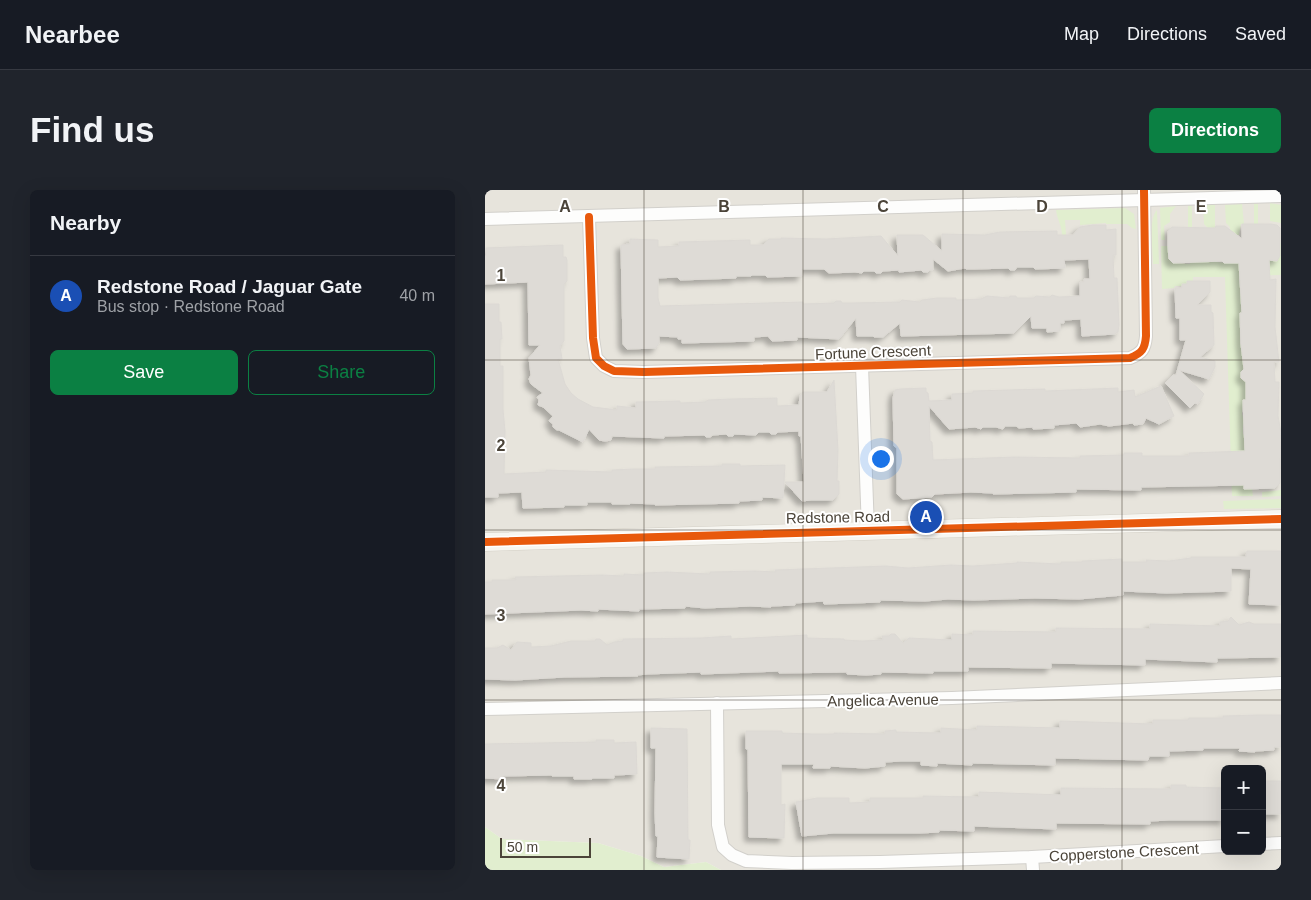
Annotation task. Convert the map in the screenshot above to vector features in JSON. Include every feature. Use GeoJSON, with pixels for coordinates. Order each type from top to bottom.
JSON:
{"type":"FeatureCollection","features":[{"type":"Feature","properties":{"kind":"street"},"geometry":{"type":"LineString","coordinates":[[485,219],[589,217],[1144,195],[1281,196]]}},
{"type":"Feature","properties":{"kind":"street","name":"Fortune Crescent"},"geometry":{"type":"LineString","coordinates":[[589,217],[593,338],[596,358],[604,366],[614,371],[1130,358],[1141,354],[1145,347],[1146,336],[1144,195]]}},
{"type":"Feature","properties":{"kind":"street"},"geometry":{"type":"LineString","coordinates":[[862,366],[868,530]]}},
{"type":"Feature","properties":{"kind":"street","name":"Redstone Road"},"geometry":{"type":"LineString","coordinates":[[485,542],[1281,519]]}},
{"type":"Feature","properties":{"kind":"street","name":"Angelica Avenue"},"geometry":{"type":"LineString","coordinates":[[485,709],[952,698],[1281,683]]}},
{"type":"Feature","properties":{"kind":"street","name":"Copperstone Crescent"},"geometry":{"type":"LineString","coordinates":[[717,703],[718,825],[723,847],[732,855],[746,861],[792,863],[1033,864],[1221,846]]}},
{"type":"Feature","properties":{"kind":"street"},"geometry":{"type":"LineString","coordinates":[[1266,844],[1281,843]]}},
{"type":"Feature","properties":{"kind":"shaded area"},"geometry":{"type":"Polygon","coordinates":[[[485,190],[1281,190],[1281,870],[721,870],[706,862],[664,867],[641,856],[598,843],[502,839],[485,827],[485,190]]]}},
{"type":"Feature","properties":{"kind":"green space"},"geometry":{"type":"Polygon","coordinates":[[[1270,203],[1281,205],[1281,223],[1270,221],[1270,203]]]}},
{"type":"Feature","properties":{"kind":"green space"},"geometry":{"type":"Polygon","coordinates":[[[1242,204],[1244,224],[1241,224],[1239,235],[1236,235],[1236,261],[1254,224],[1254,204],[1258,204],[1258,224],[1269,260],[1275,260],[1275,258],[1280,256],[1281,242],[1281,275],[1243,276],[1239,278],[1243,312],[1241,313],[1240,344],[1244,345],[1242,355],[1247,370],[1241,372],[1248,379],[1246,398],[1248,400],[1243,400],[1242,414],[1245,423],[1243,425],[1243,434],[1245,436],[1253,496],[1232,496],[1225,277],[1193,277],[1193,281],[1187,281],[1187,284],[1182,284],[1182,286],[1162,289],[1161,246],[1168,246],[1169,259],[1175,261],[1175,263],[1190,264],[1190,258],[1203,262],[1215,256],[1216,262],[1230,262],[1230,227],[1226,223],[1225,205],[1242,204]]]}},
{"type":"Feature","properties":{"kind":"green space"},"geometry":{"type":"Polygon","coordinates":[[[1203,205],[1215,205],[1215,227],[1207,235],[1207,227],[1204,224],[1203,205]]]}},
{"type":"Feature","properties":{"kind":"green space"},"geometry":{"type":"Polygon","coordinates":[[[1176,206],[1170,214],[1170,222],[1164,226],[1165,240],[1161,240],[1160,208],[1176,206]]]}},
{"type":"Feature","properties":{"kind":"green space"},"geometry":{"type":"Polygon","coordinates":[[[1188,206],[1192,206],[1192,230],[1189,230],[1188,227],[1188,206]]]}},
{"type":"Feature","properties":{"kind":"green space"},"geometry":{"type":"Polygon","coordinates":[[[1125,208],[1134,214],[1136,229],[1127,224],[1080,225],[1080,220],[1065,220],[1066,235],[1062,235],[1056,210],[1125,208]]]}},
{"type":"Feature","properties":{"kind":"green space"},"geometry":{"type":"Polygon","coordinates":[[[1157,210],[1159,264],[1153,264],[1152,227],[1154,214],[1157,210]]]}},
{"type":"Feature","properties":{"kind":"green space"},"geometry":{"type":"Polygon","coordinates":[[[1281,490],[1281,496],[1262,497],[1262,492],[1281,490]]]}},
{"type":"Feature","properties":{"kind":"green space"},"geometry":{"type":"Polygon","coordinates":[[[1281,499],[1281,508],[1224,509],[1223,501],[1281,499]]]}},
{"type":"Feature","properties":{"kind":"green space"},"geometry":{"type":"Polygon","coordinates":[[[485,827],[502,839],[598,843],[641,856],[664,867],[706,862],[721,870],[485,870],[485,827]]]}},
{"type":"Feature","properties":{"kind":"building"},"geometry":{"type":"Polygon","coordinates":[[[1242,224],[1271,224],[1277,225],[1280,228],[1280,256],[1277,261],[1269,260],[1270,280],[1276,279],[1275,327],[1279,362],[1274,362],[1275,382],[1279,382],[1278,416],[1281,433],[1280,483],[1275,488],[1244,489],[1244,485],[1141,487],[1141,490],[1076,489],[1076,492],[993,494],[971,492],[935,494],[932,497],[903,499],[897,494],[897,448],[894,446],[893,398],[895,390],[900,389],[926,388],[929,401],[952,400],[952,394],[973,393],[973,391],[1045,389],[1045,391],[1118,388],[1118,392],[1134,390],[1135,397],[1161,386],[1174,416],[1159,424],[1146,418],[1143,424],[1134,425],[1133,423],[1109,426],[1100,424],[1080,427],[1076,423],[1054,425],[1054,428],[1033,429],[1033,427],[1005,426],[1003,429],[983,427],[981,429],[975,427],[949,429],[929,406],[930,441],[932,442],[933,460],[1015,457],[1080,458],[1080,456],[1124,455],[1124,453],[1142,453],[1142,456],[1189,456],[1189,453],[1245,451],[1243,400],[1246,400],[1246,382],[1241,378],[1241,372],[1244,369],[1241,344],[1240,313],[1242,313],[1239,263],[1224,263],[1222,261],[1173,263],[1169,259],[1168,247],[1168,231],[1172,227],[1215,228],[1216,226],[1225,226],[1242,239],[1242,224]]]}},
{"type":"Feature","properties":{"kind":"building"},"geometry":{"type":"Polygon","coordinates":[[[1106,225],[1106,230],[1116,229],[1116,255],[1113,255],[1114,278],[1117,278],[1119,325],[1118,332],[1115,334],[1082,336],[1081,319],[1064,320],[1064,323],[1060,323],[1060,331],[1047,332],[1047,328],[1032,328],[1031,316],[1014,333],[901,336],[900,323],[883,337],[857,336],[856,318],[839,339],[797,337],[797,340],[772,341],[768,336],[754,337],[754,341],[682,343],[682,339],[678,339],[678,337],[659,336],[659,343],[656,348],[627,349],[623,344],[621,245],[630,244],[630,239],[658,240],[658,247],[679,246],[679,242],[750,240],[750,245],[763,245],[769,239],[781,238],[826,239],[881,236],[898,256],[897,235],[923,235],[942,251],[942,234],[985,235],[1000,232],[1057,231],[1057,235],[1073,235],[1080,227],[1106,225]],[[933,259],[933,270],[928,272],[921,270],[899,272],[899,270],[883,271],[881,273],[864,271],[862,273],[829,273],[824,269],[802,269],[802,276],[767,277],[765,275],[752,275],[736,276],[736,278],[680,280],[677,277],[658,278],[658,298],[660,306],[803,302],[803,304],[834,303],[836,301],[841,301],[842,303],[900,302],[902,300],[920,302],[937,298],[956,298],[956,300],[981,299],[987,296],[1034,298],[1036,296],[1050,297],[1052,295],[1059,297],[1080,296],[1080,282],[1084,282],[1084,279],[1090,279],[1089,259],[1064,260],[1065,268],[1035,269],[1033,267],[1017,267],[1015,270],[1010,270],[1008,268],[965,268],[948,271],[933,259]]]}},
{"type":"Feature","properties":{"kind":"building"},"geometry":{"type":"Polygon","coordinates":[[[563,245],[563,257],[566,257],[567,260],[567,281],[564,284],[564,341],[560,346],[562,359],[558,359],[565,384],[571,393],[593,407],[617,410],[617,406],[636,408],[636,402],[680,401],[680,403],[731,399],[777,398],[777,406],[799,405],[800,396],[803,392],[827,392],[834,380],[839,494],[833,500],[802,501],[785,482],[804,482],[801,436],[799,436],[799,431],[778,432],[776,434],[759,432],[756,435],[734,434],[733,436],[726,434],[710,437],[704,435],[664,436],[664,438],[612,436],[611,440],[605,441],[599,440],[589,429],[583,442],[553,427],[553,424],[549,421],[553,416],[538,405],[539,400],[537,397],[543,393],[531,384],[529,379],[531,375],[529,358],[540,345],[529,345],[528,282],[485,284],[485,256],[486,248],[563,245]]]}},
{"type":"Feature","properties":{"kind":"building"},"geometry":{"type":"Polygon","coordinates":[[[1187,281],[1210,281],[1210,292],[1197,305],[1211,305],[1214,345],[1200,357],[1215,361],[1215,367],[1209,379],[1179,370],[1204,394],[1198,404],[1195,403],[1190,408],[1165,383],[1173,375],[1176,375],[1186,340],[1180,340],[1180,318],[1176,318],[1175,288],[1182,288],[1182,284],[1187,284],[1187,281]]]}},
{"type":"Feature","properties":{"kind":"building"},"geometry":{"type":"Polygon","coordinates":[[[485,304],[499,304],[499,322],[501,322],[502,339],[500,339],[500,366],[503,366],[505,431],[504,474],[546,472],[546,470],[612,472],[612,470],[655,469],[655,467],[722,466],[722,464],[740,464],[740,466],[785,465],[783,498],[762,497],[762,500],[739,501],[739,503],[655,505],[587,502],[587,505],[523,508],[522,492],[498,493],[498,497],[485,497],[485,304]]]}},
{"type":"Feature","properties":{"kind":"building"},"geometry":{"type":"Polygon","coordinates":[[[1247,551],[1281,551],[1281,605],[1249,604],[1251,569],[1231,568],[1231,591],[1167,593],[1123,591],[1123,595],[1079,599],[880,600],[880,602],[824,604],[823,601],[771,607],[705,608],[685,606],[685,608],[639,609],[639,611],[598,609],[598,611],[485,614],[485,582],[492,582],[492,580],[516,580],[515,577],[624,576],[624,574],[644,575],[644,573],[667,572],[710,574],[710,572],[776,572],[775,570],[886,566],[908,568],[951,565],[973,566],[1017,562],[1061,564],[1061,562],[1122,559],[1122,562],[1147,562],[1146,560],[1169,561],[1191,557],[1246,557],[1247,551]]]}},
{"type":"Feature","properties":{"kind":"building"},"geometry":{"type":"Polygon","coordinates":[[[1231,617],[1239,625],[1249,622],[1254,624],[1281,624],[1281,657],[1217,658],[1217,662],[1145,659],[1145,665],[1051,663],[1051,668],[968,667],[968,671],[933,671],[933,673],[881,672],[881,674],[866,675],[847,674],[847,672],[779,673],[779,671],[701,674],[701,672],[515,680],[485,679],[485,648],[497,648],[503,645],[511,650],[517,642],[531,643],[531,647],[551,646],[571,641],[595,641],[596,639],[600,639],[607,645],[623,641],[623,639],[731,636],[731,639],[807,635],[807,638],[862,641],[883,640],[882,636],[895,634],[903,643],[909,638],[952,640],[952,634],[973,635],[973,631],[1056,632],[1056,628],[1150,629],[1150,624],[1220,626],[1220,622],[1228,621],[1231,617]]]}},
{"type":"Feature","properties":{"kind":"building"},"geometry":{"type":"Polygon","coordinates":[[[1281,715],[1281,747],[1274,747],[1274,750],[1255,752],[1239,751],[1240,748],[1203,748],[1203,750],[1169,751],[1169,756],[1149,756],[1148,760],[1055,758],[1055,765],[937,763],[937,766],[921,765],[921,761],[901,761],[885,762],[885,766],[865,768],[830,766],[830,768],[813,768],[814,764],[781,764],[781,805],[785,804],[784,838],[749,837],[746,731],[782,731],[782,733],[813,734],[885,734],[885,731],[896,730],[896,732],[941,733],[941,728],[977,730],[977,726],[1060,728],[1060,721],[1153,724],[1153,720],[1188,720],[1189,718],[1281,715]]]}},
{"type":"Feature","properties":{"kind":"building"},"geometry":{"type":"Polygon","coordinates":[[[651,728],[687,729],[689,859],[657,857],[658,836],[656,836],[655,813],[656,748],[651,748],[651,728]]]}},
{"type":"Feature","properties":{"kind":"building"},"geometry":{"type":"Polygon","coordinates":[[[596,740],[614,740],[614,743],[636,742],[637,774],[614,775],[614,778],[592,779],[574,779],[574,776],[552,775],[503,776],[503,779],[485,778],[485,744],[596,742],[596,740]]]}},
{"type":"Feature","properties":{"kind":"building"},"geometry":{"type":"Polygon","coordinates":[[[1266,781],[1281,781],[1281,814],[1266,814],[1266,781]]]}},
{"type":"Feature","properties":{"kind":"building"},"geometry":{"type":"Polygon","coordinates":[[[1171,785],[1221,788],[1221,820],[1150,821],[1150,824],[1056,823],[1056,829],[974,826],[974,831],[833,833],[802,836],[796,802],[817,798],[849,798],[849,803],[870,802],[870,798],[923,798],[923,796],[979,797],[979,792],[1061,795],[1061,788],[1171,789],[1171,785]]]}},
{"type":"Feature","properties":{"kind":"cycle path"},"geometry":{"type":"LineString","coordinates":[[589,217],[593,338],[596,358],[604,366],[614,371],[644,372],[1130,358],[1142,350],[1146,336],[1144,190]]}},
{"type":"Feature","properties":{"kind":"cycle path"},"geometry":{"type":"LineString","coordinates":[[485,542],[1281,519]]}},
{"type":"Feature","properties":{"kind":"place","name":"Redstone Road / Jaguar Gate"},"geometry":{"type":"Point","coordinates":[926,517]}}]}
